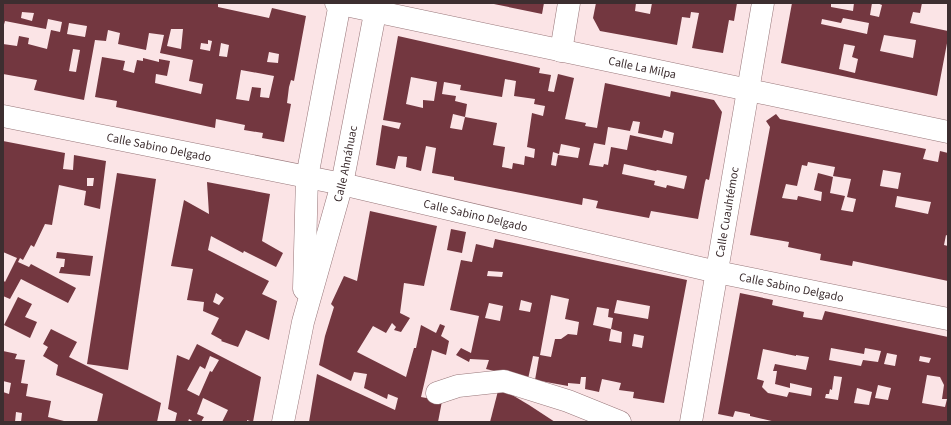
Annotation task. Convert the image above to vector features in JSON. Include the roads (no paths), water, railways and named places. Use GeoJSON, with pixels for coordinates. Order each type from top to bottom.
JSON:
{"type":"FeatureCollection","features":[{"type":"Feature","properties":{"kind":"street","name":"Calle La Milpa"},"geometry":{"type":"LineString","coordinates":[[339,3],[376,7],[561,51],[948,132]]}},
{"type":"Feature","properties":{"kind":"street","name":"Calle Ahnáhuac"},"geometry":{"type":"LineString","coordinates":[[303,322],[307,177],[339,3]]}},
{"type":"Feature","properties":{"kind":"street"},"geometry":{"type":"LineString","coordinates":[[561,51],[569,3]]}},
{"type":"Feature","properties":{"kind":"street","name":"Calle Cuauhtémoc"},"geometry":{"type":"LineString","coordinates":[[691,422],[763,3]]}},
{"type":"Feature","properties":{"kind":"street","name":"Calle Ahnáhuac"},"geometry":{"type":"LineString","coordinates":[[283,422],[303,322],[342,184],[376,7]]}},
{"type":"Feature","properties":{"kind":"street","name":"Calle Sabino Delgado"},"geometry":{"type":"LineString","coordinates":[[3,116],[342,184],[717,272],[948,319]]}},
{"type":"Feature","properties":{"kind":"street"},"geometry":{"type":"LineString","coordinates":[[437,393],[458,386],[504,381],[568,401],[620,422]]}}]}
